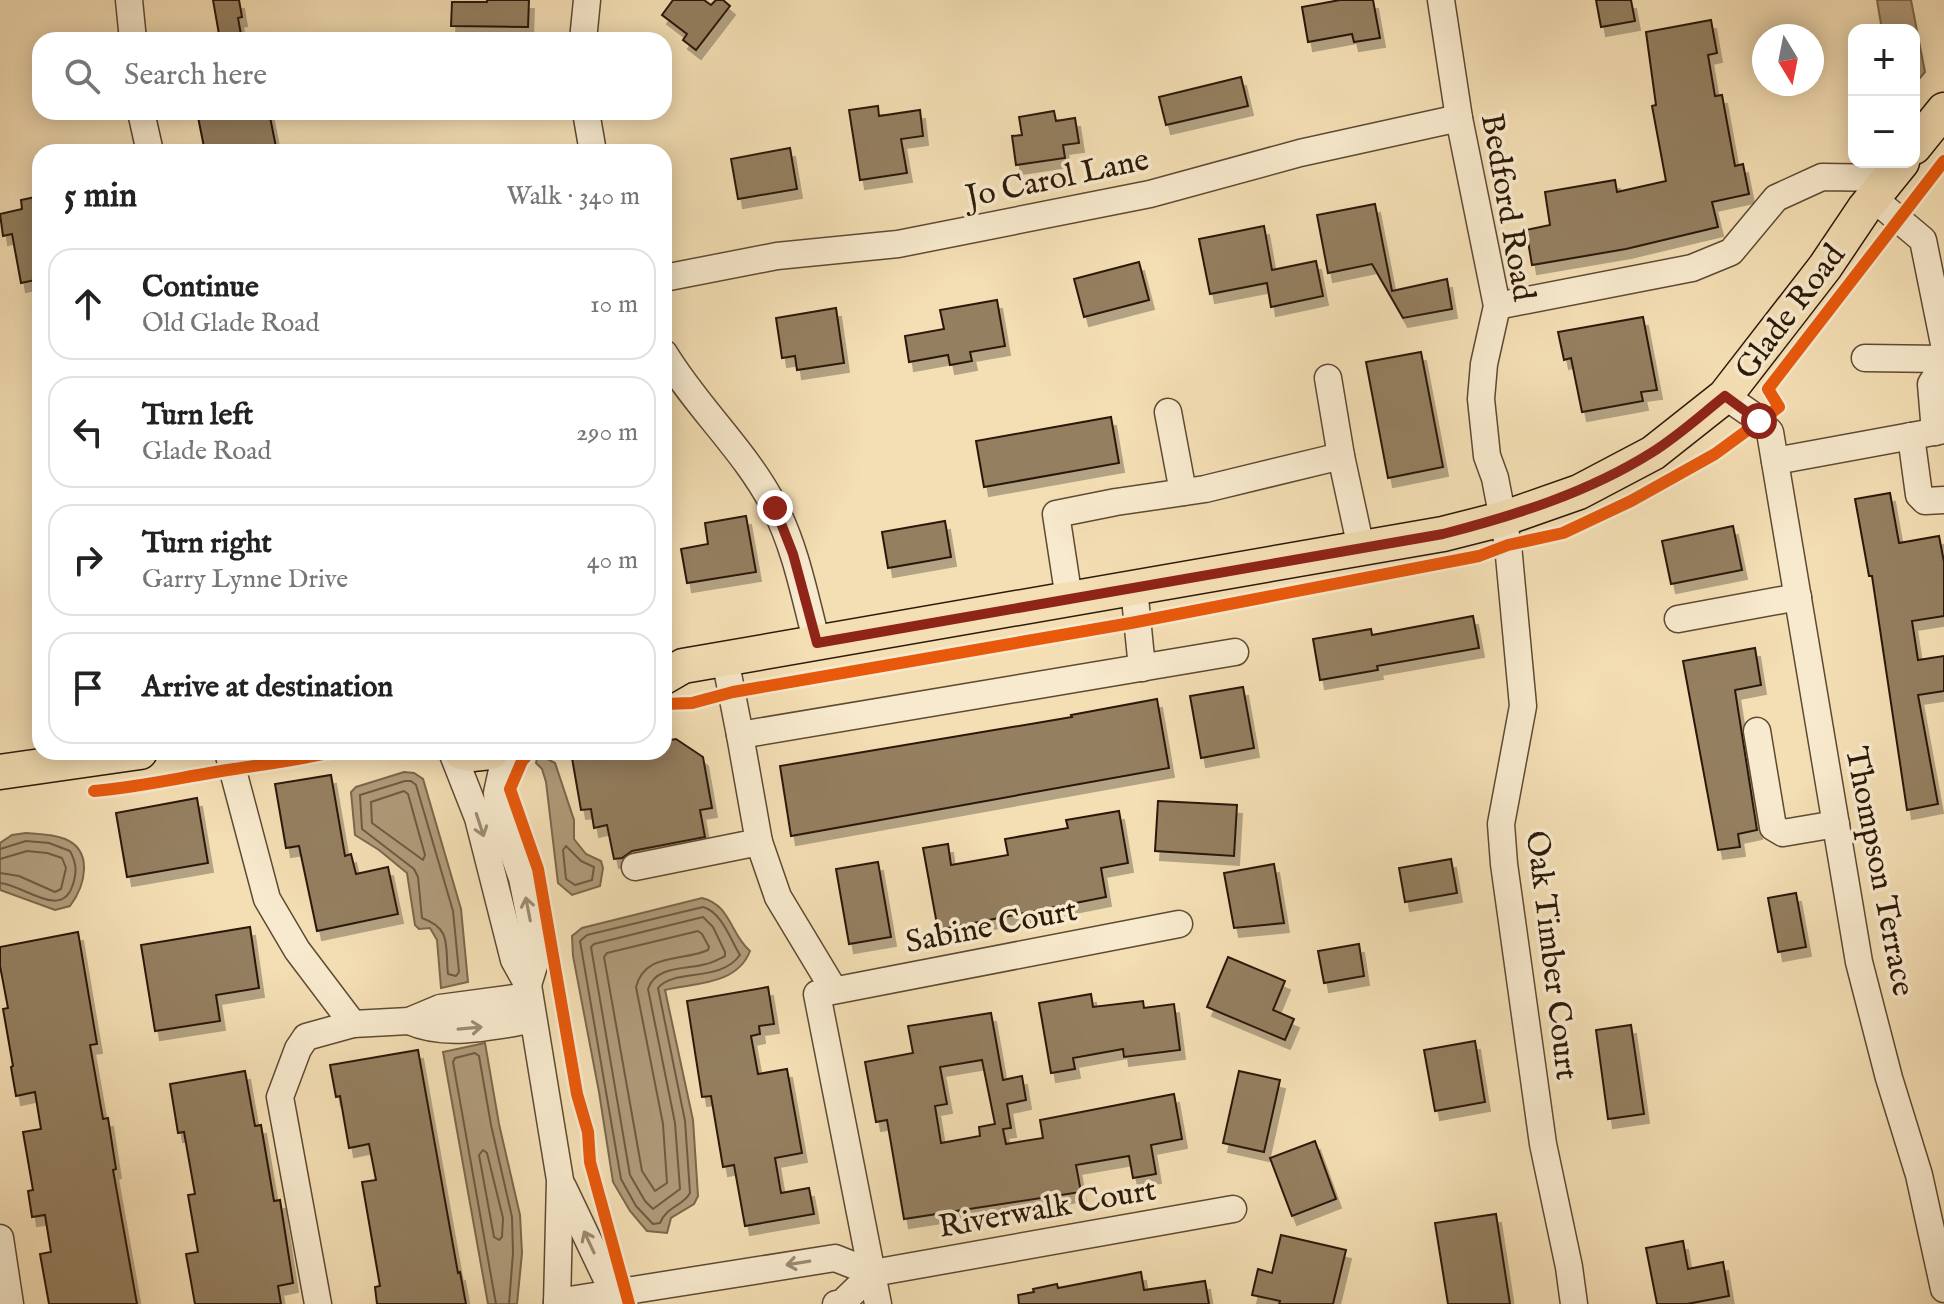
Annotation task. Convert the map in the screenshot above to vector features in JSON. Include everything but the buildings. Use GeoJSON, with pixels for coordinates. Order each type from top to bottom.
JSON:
{"type":"FeatureCollection","features":[{"type":"Feature","properties":{"kind":"main road"},"geometry":{"type":"LineString","coordinates":[[1920,140],[1944,110]]}},
{"type":"Feature","properties":{"kind":"main road","name":"Glade Road"},"geometry":{"type":"LineString","coordinates":[[672,668],[1443,534],[1502,519],[1579,492],[1653,453],[1725,396],[1825,267],[1888,179]]}},
{"type":"Feature","properties":{"kind":"main road"},"geometry":{"type":"LineString","coordinates":[[0,772],[84,760]]}},
{"type":"Feature","properties":{"kind":"street"},"geometry":{"type":"LineString","coordinates":[[129,0],[132,32]]}},
{"type":"Feature","properties":{"kind":"street"},"geometry":{"type":"LineString","coordinates":[[584,32],[587,0]]}},
{"type":"Feature","properties":{"kind":"street","name":"Bedford Road"},"geometry":{"type":"LineString","coordinates":[[1441,0],[1459,118],[1497,306],[1484,364],[1481,399],[1487,456],[1495,478],[1502,519]]}},
{"type":"Feature","properties":{"kind":"street","name":"Jo Carol Lane"},"geometry":{"type":"LineString","coordinates":[[672,276],[777,256],[898,244],[1150,194],[1300,153],[1459,118]]}},
{"type":"Feature","properties":{"kind":"street"},"geometry":{"type":"LineString","coordinates":[[143,120],[148,144]]}},
{"type":"Feature","properties":{"kind":"street"},"geometry":{"type":"LineString","coordinates":[[587,120],[592,144]]}},
{"type":"Feature","properties":{"kind":"street"},"geometry":{"type":"LineString","coordinates":[[1497,306],[1692,268],[1731,252],[1776,198],[1822,177],[1888,179],[1923,240],[1944,344]]}},
{"type":"Feature","properties":{"kind":"street"},"geometry":{"type":"LineString","coordinates":[[1865,358],[1944,361],[1931,384],[1930,432],[1919,495],[1925,501],[1944,500]]}},
{"type":"Feature","properties":{"kind":"street"},"geometry":{"type":"LineString","coordinates":[[672,364],[739,452],[775,508],[793,554],[817,643]]}},
{"type":"Feature","properties":{"kind":"street"},"geometry":{"type":"LineString","coordinates":[[1328,378],[1361,548]]}},
{"type":"Feature","properties":{"kind":"street","name":"Thompson Terrace"},"geometry":{"type":"LineString","coordinates":[[1725,396],[1754,416],[1770,432],[1859,962],[1889,1078],[1938,1232],[1944,1289]]}},
{"type":"Feature","properties":{"kind":"street"},"geometry":{"type":"LineString","coordinates":[[1168,412],[1183,492]]}},
{"type":"Feature","properties":{"kind":"street"},"geometry":{"type":"LineString","coordinates":[[1775,461],[1930,432]]}},
{"type":"Feature","properties":{"kind":"street"},"geometry":{"type":"LineString","coordinates":[[1069,599],[1056,514],[1183,492],[1341,456]]}},
{"type":"Feature","properties":{"kind":"street","name":"Oak Timber Court"},"geometry":{"type":"LineString","coordinates":[[1502,519],[1511,566],[1523,706],[1501,824],[1504,864],[1543,1144],[1574,1304]]}},
{"type":"Feature","properties":{"kind":"street"},"geometry":{"type":"LineString","coordinates":[[1134,588],[1142,668]]}},
{"type":"Feature","properties":{"kind":"street"},"geometry":{"type":"LineString","coordinates":[[1678,619],[1798,597]]}},
{"type":"Feature","properties":{"kind":"street"},"geometry":{"type":"LineString","coordinates":[[740,735],[1235,652]]}},
{"type":"Feature","properties":{"kind":"street"},"geometry":{"type":"LineString","coordinates":[[725,659],[759,842],[778,897],[826,992],[878,1304]]}},
{"type":"Feature","properties":{"kind":"street"},"geometry":{"type":"LineString","coordinates":[[1757,731],[1773,827],[1783,833],[1836,824]]}},
{"type":"Feature","properties":{"kind":"street"},"geometry":{"type":"LineString","coordinates":[[230,760],[267,899],[297,950],[353,1024]]}},
{"type":"Feature","properties":{"kind":"street"},"geometry":{"type":"LineString","coordinates":[[455,760],[478,818],[514,960],[530,1000],[560,1180],[557,1303],[614,1298],[835,1258],[873,1273]]}},
{"type":"Feature","properties":{"kind":"street"},"geometry":{"type":"LineString","coordinates":[[504,760],[497,793],[498,810],[522,878],[530,918],[536,959],[530,1000]]}},
{"type":"Feature","properties":{"kind":"street"},"geometry":{"type":"LineString","coordinates":[[635,867],[759,842]]}},
{"type":"Feature","properties":{"kind":"street","name":"Sabine Court"},"geometry":{"type":"LineString","coordinates":[[826,992],[1179,924]]}},
{"type":"Feature","properties":{"kind":"street"},"geometry":{"type":"LineString","coordinates":[[318,1304],[280,1097],[298,1049],[306,1037],[353,1024],[409,1021],[440,1008],[530,1000]]}},
{"type":"Feature","properties":{"kind":"street"},"geometry":{"type":"LineString","coordinates":[[560,1180],[614,1298]]}},
{"type":"Feature","properties":{"kind":"street","name":"Riverwalk Court"},"geometry":{"type":"LineString","coordinates":[[873,1273],[1233,1209]]}},
{"type":"Feature","properties":{"kind":"street"},"geometry":{"type":"LineString","coordinates":[[0,1238],[10,1304]]}},
{"type":"Feature","properties":{"kind":"street"},"geometry":{"type":"LineString","coordinates":[[836,1304],[842,1303],[873,1273]]}},
{"type":"Feature","properties":{"kind":"water"},"geometry":{"type":"Polygon","coordinates":[[[1877,0],[1911,0],[1916,24],[1881,24],[1877,0]]]}},
{"type":"Feature","properties":{"kind":"water"},"geometry":{"type":"Polygon","coordinates":[[[1920,46],[1925,72],[1920,78],[1920,46]]]}},
{"type":"Feature","properties":{"kind":"water"},"geometry":{"type":"Polygon","coordinates":[[[537,760],[549,760],[555,763],[574,820],[574,839],[586,854],[601,861],[600,886],[572,895],[558,883],[546,782],[542,769],[537,760]]]}},
{"type":"Feature","properties":{"kind":"water"},"geometry":{"type":"Polygon","coordinates":[[[404,772],[414,773],[423,779],[461,909],[468,982],[441,988],[437,940],[430,928],[419,929],[415,925],[407,873],[355,835],[351,792],[356,787],[404,772]]]}},
{"type":"Feature","properties":{"kind":"water"},"geometry":{"type":"Polygon","coordinates":[[[26,833],[60,837],[80,852],[83,879],[70,906],[55,910],[0,890],[0,843],[12,835],[26,833]]]}},
{"type":"Feature","properties":{"kind":"water"},"geometry":{"type":"Polygon","coordinates":[[[702,898],[725,913],[750,951],[744,962],[725,976],[702,984],[665,990],[693,1120],[698,1196],[694,1204],[671,1218],[667,1233],[647,1231],[630,1211],[613,1182],[572,936],[582,928],[702,898]]]}},
{"type":"Feature","properties":{"kind":"water"},"geometry":{"type":"Polygon","coordinates":[[[485,1043],[499,1124],[520,1215],[522,1253],[517,1304],[488,1304],[443,1052],[485,1043]]]}},
{"type":"Feature","properties":{"kind":"cycle path"},"geometry":{"type":"LineString","coordinates":[[672,704],[692,703],[733,692],[1131,623],[1479,556],[1508,545],[1563,533],[1631,501],[1715,454],[1779,407],[1768,389],[1944,161]]}},
{"type":"Feature","properties":{"kind":"cycle path"},"geometry":{"type":"LineString","coordinates":[[94,791],[295,760]]}},
{"type":"Feature","properties":{"kind":"cycle path"},"geometry":{"type":"LineString","coordinates":[[523,760],[510,789],[538,869],[577,1094],[588,1132],[590,1162],[629,1304]]}},
{"type":"Feature","properties":{"kind":"route"},"geometry":{"type":"LineString","coordinates":[[775,508],[793,554],[817,643],[1443,534],[1502,519],[1579,492],[1653,453],[1725,396],[1759,421]]}}]}
